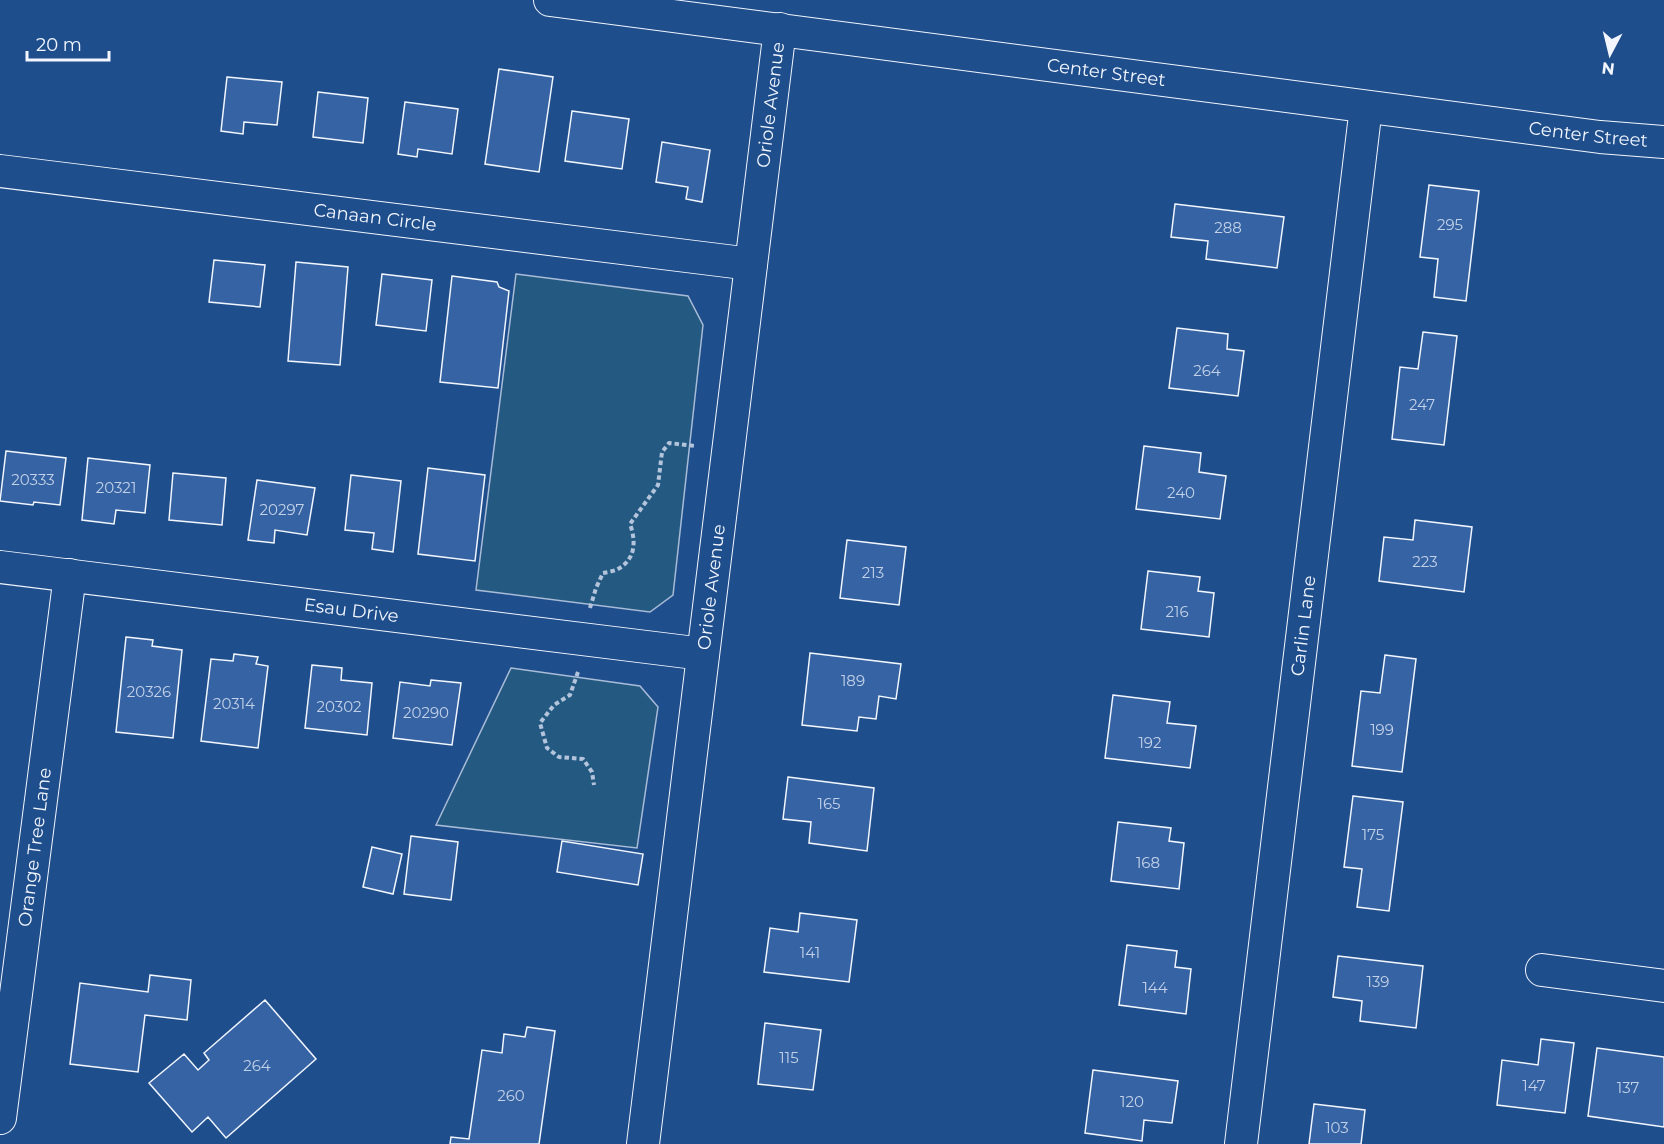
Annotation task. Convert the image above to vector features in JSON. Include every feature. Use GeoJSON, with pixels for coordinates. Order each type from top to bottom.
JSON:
{"type":"FeatureCollection","features":[{"type":"Feature","properties":{"kind":"street","name":"Center Street"},"geometry":{"type":"LineString","coordinates":[[550,0],[1600,137],[1664,142]]}},
{"type":"Feature","properties":{"kind":"street","name":"Oriole Avenue"},"geometry":{"type":"LineString","coordinates":[[644,1144],[780,29]]}},
{"type":"Feature","properties":{"kind":"street","name":"Carlin Lane"},"geometry":{"type":"LineString","coordinates":[[1241,1144],[1366,107]]}},
{"type":"Feature","properties":{"kind":"street","name":"Canaan Circle"},"geometry":{"type":"LineString","coordinates":[[0,171],[751,264]]}},
{"type":"Feature","properties":{"kind":"street","name":"Esau Drive"},"geometry":{"type":"LineString","coordinates":[[0,567],[703,654]]}},
{"type":"Feature","properties":{"kind":"street","name":"Orange Tree Lane"},"geometry":{"type":"LineString","coordinates":[[0,1118],[70,576]]}},
{"type":"Feature","properties":{"kind":"street"},"geometry":{"type":"LineString","coordinates":[[1542,970],[1664,986]]}},
{"type":"Feature","properties":{"kind":"path"},"geometry":{"type":"LineString","coordinates":[[590,608],[603,573],[618,570],[632,556],[634,537],[630,524],[658,485],[662,452],[669,443],[695,446]]}},
{"type":"Feature","properties":{"kind":"path"},"geometry":{"type":"LineString","coordinates":[[578,672],[570,695],[554,705],[540,723],[547,748],[559,757],[583,759],[592,772],[594,785]]}},
{"type":"Feature","properties":{"kind":"shaded area"},"geometry":{"type":"Polygon","coordinates":[[[516,274],[688,296],[703,325],[673,595],[650,612],[476,590],[516,274]]]}},
{"type":"Feature","properties":{"kind":"shaded area"},"geometry":{"type":"Polygon","coordinates":[[[511,668],[640,686],[658,707],[637,848],[436,825],[511,668]]]}},
{"type":"Feature","properties":{"kind":"building"},"geometry":{"type":"Polygon","coordinates":[[[499,69],[553,77],[539,172],[485,164],[499,69]]]}},
{"type":"Feature","properties":{"kind":"building"},"geometry":{"type":"Polygon","coordinates":[[[227,77],[282,82],[277,125],[244,122],[243,134],[221,131],[227,77]]]}},
{"type":"Feature","properties":{"kind":"building"},"geometry":{"type":"Polygon","coordinates":[[[318,92],[368,98],[363,143],[313,137],[318,92]]]}},
{"type":"Feature","properties":{"kind":"building"},"geometry":{"type":"Polygon","coordinates":[[[405,102],[458,109],[452,154],[418,149],[417,157],[398,154],[405,102]]]}},
{"type":"Feature","properties":{"kind":"building"},"geometry":{"type":"Polygon","coordinates":[[[572,111],[629,119],[622,169],[565,161],[572,111]]]}},
{"type":"Feature","properties":{"kind":"building"},"geometry":{"type":"Polygon","coordinates":[[[662,142],[710,150],[702,202],[686,199],[688,187],[656,182],[662,142]]]}},
{"type":"Feature","properties":{"kind":"building"},"geometry":{"type":"Polygon","coordinates":[[[1429,185],[1479,191],[1466,301],[1434,297],[1438,259],[1420,257],[1429,185]]]}},
{"type":"Feature","properties":{"kind":"building"},"geometry":{"type":"Polygon","coordinates":[[[1175,204],[1284,217],[1277,268],[1206,259],[1208,241],[1171,237],[1175,204]]]}},
{"type":"Feature","properties":{"kind":"building"},"geometry":{"type":"Polygon","coordinates":[[[214,260],[265,265],[260,307],[209,302],[214,260]]]}},
{"type":"Feature","properties":{"kind":"building"},"geometry":{"type":"Polygon","coordinates":[[[296,262],[348,267],[340,365],[288,361],[296,262]]]}},
{"type":"Feature","properties":{"kind":"building"},"geometry":{"type":"Polygon","coordinates":[[[382,274],[432,280],[426,331],[376,325],[382,274]]]}},
{"type":"Feature","properties":{"kind":"building"},"geometry":{"type":"Polygon","coordinates":[[[452,276],[497,282],[499,287],[509,291],[498,388],[440,382],[452,276]]]}},
{"type":"Feature","properties":{"kind":"building"},"geometry":{"type":"Polygon","coordinates":[[[1177,328],[1228,334],[1227,349],[1244,351],[1238,396],[1169,388],[1177,328]]]}},
{"type":"Feature","properties":{"kind":"building"},"geometry":{"type":"Polygon","coordinates":[[[1423,332],[1457,336],[1444,445],[1392,439],[1400,367],[1418,369],[1423,332]]]}},
{"type":"Feature","properties":{"kind":"building"},"geometry":{"type":"Polygon","coordinates":[[[1144,446],[1201,453],[1199,472],[1226,476],[1220,519],[1136,509],[1144,446]]]}},
{"type":"Feature","properties":{"kind":"building"},"geometry":{"type":"Polygon","coordinates":[[[6,451],[66,458],[60,505],[0,501],[6,451]]]}},
{"type":"Feature","properties":{"kind":"building"},"geometry":{"type":"Polygon","coordinates":[[[88,458],[150,465],[145,513],[116,510],[114,524],[82,520],[88,458]]]}},
{"type":"Feature","properties":{"kind":"building"},"geometry":{"type":"Polygon","coordinates":[[[428,468],[485,475],[475,561],[418,554],[428,468]]]}},
{"type":"Feature","properties":{"kind":"building"},"geometry":{"type":"Polygon","coordinates":[[[173,473],[226,478],[222,525],[169,520],[173,473]]]}},
{"type":"Feature","properties":{"kind":"building"},"geometry":{"type":"Polygon","coordinates":[[[351,475],[401,481],[393,552],[372,549],[374,533],[345,530],[351,475]]]}},
{"type":"Feature","properties":{"kind":"building"},"geometry":{"type":"Polygon","coordinates":[[[257,480],[315,488],[307,535],[275,530],[274,543],[248,540],[257,480]]]}},
{"type":"Feature","properties":{"kind":"building"},"geometry":{"type":"Polygon","coordinates":[[[1415,520],[1472,527],[1464,592],[1379,581],[1384,537],[1413,540],[1415,520]]]}},
{"type":"Feature","properties":{"kind":"building"},"geometry":{"type":"Polygon","coordinates":[[[847,540],[906,547],[899,605],[840,598],[847,540]]]}},
{"type":"Feature","properties":{"kind":"building"},"geometry":{"type":"Polygon","coordinates":[[[1148,571],[1200,577],[1198,591],[1214,593],[1209,637],[1141,629],[1148,571]]]}},
{"type":"Feature","properties":{"kind":"building"},"geometry":{"type":"Polygon","coordinates":[[[126,637],[153,640],[152,646],[182,650],[173,738],[116,732],[126,637]]]}},
{"type":"Feature","properties":{"kind":"building"},"geometry":{"type":"Polygon","coordinates":[[[810,653],[901,664],[896,699],[879,696],[876,719],[859,717],[857,731],[802,725],[810,653]]]}},
{"type":"Feature","properties":{"kind":"building"},"geometry":{"type":"Polygon","coordinates":[[[234,654],[258,657],[256,664],[268,666],[258,748],[201,741],[211,659],[233,661],[234,654]]]}},
{"type":"Feature","properties":{"kind":"building"},"geometry":{"type":"Polygon","coordinates":[[[1385,655],[1416,659],[1402,772],[1352,766],[1361,691],[1380,693],[1385,655]]]}},
{"type":"Feature","properties":{"kind":"building"},"geometry":{"type":"Polygon","coordinates":[[[312,665],[342,668],[341,680],[372,683],[367,735],[305,728],[312,665]]]}},
{"type":"Feature","properties":{"kind":"building"},"geometry":{"type":"Polygon","coordinates":[[[431,680],[461,683],[452,745],[393,738],[400,682],[430,686],[431,680]]]}},
{"type":"Feature","properties":{"kind":"building"},"geometry":{"type":"Polygon","coordinates":[[[1113,695],[1170,702],[1167,723],[1196,726],[1190,768],[1105,758],[1113,695]]]}},
{"type":"Feature","properties":{"kind":"building"},"geometry":{"type":"Polygon","coordinates":[[[788,777],[874,788],[867,851],[809,843],[811,822],[783,819],[788,777]]]}},
{"type":"Feature","properties":{"kind":"building"},"geometry":{"type":"Polygon","coordinates":[[[1353,796],[1403,802],[1389,911],[1357,907],[1362,869],[1344,867],[1353,796]]]}},
{"type":"Feature","properties":{"kind":"building"},"geometry":{"type":"Polygon","coordinates":[[[1118,822],[1171,828],[1169,841],[1184,843],[1179,889],[1111,881],[1118,822]]]}},
{"type":"Feature","properties":{"kind":"building"},"geometry":{"type":"Polygon","coordinates":[[[411,836],[458,842],[451,900],[404,894],[411,836]]]}},
{"type":"Feature","properties":{"kind":"building"},"geometry":{"type":"Polygon","coordinates":[[[562,841],[643,854],[638,885],[557,872],[562,841]]]}},
{"type":"Feature","properties":{"kind":"building"},"geometry":{"type":"Polygon","coordinates":[[[372,847],[402,854],[393,894],[363,887],[372,847]]]}},
{"type":"Feature","properties":{"kind":"building"},"geometry":{"type":"Polygon","coordinates":[[[800,913],[857,920],[849,982],[764,972],[770,928],[798,932],[800,913]]]}},
{"type":"Feature","properties":{"kind":"building"},"geometry":{"type":"Polygon","coordinates":[[[1127,945],[1177,951],[1175,967],[1191,969],[1186,1014],[1119,1005],[1127,945]]]}},
{"type":"Feature","properties":{"kind":"building"},"geometry":{"type":"Polygon","coordinates":[[[1338,956],[1423,966],[1416,1028],[1360,1021],[1362,1001],[1333,997],[1338,956]]]}},
{"type":"Feature","properties":{"kind":"building"},"geometry":{"type":"Polygon","coordinates":[[[150,975],[191,980],[187,1020],[145,1015],[138,1072],[70,1064],[80,983],[148,992],[150,975]]]}},
{"type":"Feature","properties":{"kind":"building"},"geometry":{"type":"Polygon","coordinates":[[[265,1000],[316,1059],[226,1138],[208,1117],[192,1132],[149,1083],[184,1054],[198,1070],[209,1060],[204,1053],[265,1000]]]}},
{"type":"Feature","properties":{"kind":"building"},"geometry":{"type":"Polygon","coordinates":[[[765,1023],[821,1030],[813,1090],[758,1084],[765,1023]]]}},
{"type":"Feature","properties":{"kind":"building"},"geometry":{"type":"Polygon","coordinates":[[[527,1027],[555,1031],[539,1144],[450,1144],[451,1137],[469,1139],[482,1050],[502,1053],[504,1034],[525,1037],[527,1027]]]}},
{"type":"Feature","properties":{"kind":"building"},"geometry":{"type":"Polygon","coordinates":[[[1541,1039],[1574,1043],[1565,1113],[1497,1105],[1502,1060],[1538,1065],[1541,1039]]]}},
{"type":"Feature","properties":{"kind":"building"},"geometry":{"type":"Polygon","coordinates":[[[1597,1048],[1664,1057],[1664,1127],[1588,1116],[1597,1048]]]}},
{"type":"Feature","properties":{"kind":"building"},"geometry":{"type":"Polygon","coordinates":[[[1093,1070],[1178,1081],[1172,1123],[1144,1120],[1142,1141],[1085,1133],[1093,1070]]]}},
{"type":"Feature","properties":{"kind":"building"},"geometry":{"type":"Polygon","coordinates":[[[1314,1104],[1365,1110],[1361,1144],[1309,1144],[1314,1104]]]}}]}
